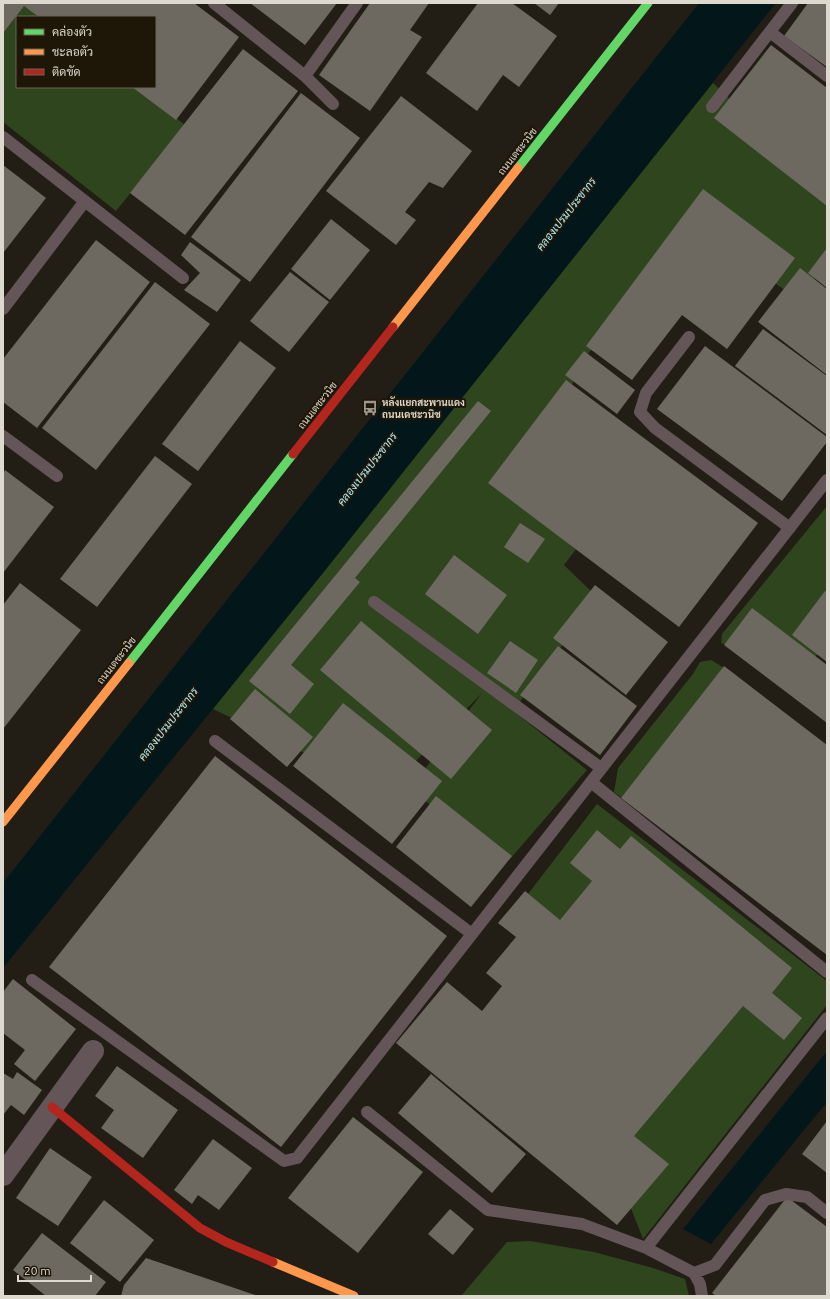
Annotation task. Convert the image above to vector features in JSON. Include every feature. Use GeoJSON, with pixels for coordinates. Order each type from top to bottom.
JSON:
{"type":"FeatureCollection","features":[{"type":"Feature","properties":{"kind":"main road","name":"ถนนเตชะวนิช"},"geometry":{"type":"LineString","coordinates":[[3,822],[648,3]]}},
{"type":"Feature","properties":{"kind":"main road"},"geometry":{"type":"LineString","coordinates":[[52,1107],[200,1228],[226,1242],[354,1296]]}},
{"type":"Feature","properties":{"kind":"street"},"geometry":{"type":"LineString","coordinates":[[3,1175],[93,1051]]}},
{"type":"Feature","properties":{"kind":"lane"},"geometry":{"type":"LineString","coordinates":[[214,3],[305,76],[333,104]]}},
{"type":"Feature","properties":{"kind":"lane"},"geometry":{"type":"LineString","coordinates":[[305,76],[357,3]]}},
{"type":"Feature","properties":{"kind":"lane"},"geometry":{"type":"LineString","coordinates":[[712,107],[792,3]]}},
{"type":"Feature","properties":{"kind":"lane"},"geometry":{"type":"LineString","coordinates":[[770,32],[827,76]]}},
{"type":"Feature","properties":{"kind":"lane"},"geometry":{"type":"LineString","coordinates":[[3,137],[182,278]]}},
{"type":"Feature","properties":{"kind":"lane"},"geometry":{"type":"LineString","coordinates":[[3,309],[85,201]]}},
{"type":"Feature","properties":{"kind":"lane"},"geometry":{"type":"LineString","coordinates":[[689,337],[646,393],[640,412],[655,428],[790,528]]}},
{"type":"Feature","properties":{"kind":"lane"},"geometry":{"type":"LineString","coordinates":[[3,436],[57,476]]}},
{"type":"Feature","properties":{"kind":"lane"},"geometry":{"type":"LineString","coordinates":[[32,980],[284,1161],[297,1158],[827,480]]}},
{"type":"Feature","properties":{"kind":"lane"},"geometry":{"type":"LineString","coordinates":[[374,602],[601,768]]}},
{"type":"Feature","properties":{"kind":"lane"},"geometry":{"type":"LineString","coordinates":[[215,741],[472,934]]}},
{"type":"Feature","properties":{"kind":"lane"},"geometry":{"type":"LineString","coordinates":[[591,782],[827,972]]}},
{"type":"Feature","properties":{"kind":"lane"},"geometry":{"type":"LineString","coordinates":[[3,799],[14,807]]}},
{"type":"Feature","properties":{"kind":"lane"},"geometry":{"type":"LineString","coordinates":[[646,1248],[827,1018]]}},
{"type":"Feature","properties":{"kind":"lane"},"geometry":{"type":"LineString","coordinates":[[368,1112],[488,1210],[582,1224],[646,1248],[694,1273],[700,1284],[702,1296]]}},
{"type":"Feature","properties":{"kind":"lane"},"geometry":{"type":"LineString","coordinates":[[694,1273],[715,1265],[765,1200],[786,1194],[807,1197],[827,1214]]}},
{"type":"Feature","properties":{"kind":"green space"},"geometry":{"type":"Polygon","coordinates":[[[19,3],[46,16],[16,16],[16,88],[138,88],[185,125],[116,211],[3,122],[3,23],[19,3]]]}},
{"type":"Feature","properties":{"kind":"green space"},"geometry":{"type":"Polygon","coordinates":[[[713,83],[827,193],[827,267],[796,297],[691,229],[582,361],[569,392],[583,540],[564,565],[598,598],[519,703],[487,690],[587,770],[510,859],[409,790],[482,693],[410,767],[321,761],[213,709],[713,83]]]}},
{"type":"Feature","properties":{"kind":"green space"},"geometry":{"type":"Polygon","coordinates":[[[827,506],[827,647],[802,667],[721,643],[722,634],[827,506]]]}},
{"type":"Feature","properties":{"kind":"green space"},"geometry":{"type":"Polygon","coordinates":[[[711,660],[736,675],[635,808],[614,792],[618,768],[693,674],[700,662],[711,660]]]}},
{"type":"Feature","properties":{"kind":"green space"},"geometry":{"type":"Polygon","coordinates":[[[597,804],[827,981],[827,1005],[643,1239],[515,911],[597,804]]]}},
{"type":"Feature","properties":{"kind":"green space"},"geometry":{"type":"Polygon","coordinates":[[[530,1241],[594,1252],[653,1268],[685,1279],[689,1296],[461,1296],[507,1242],[530,1241]]]}},
{"type":"Feature","properties":{"kind":"water","name":"คลองเปรมประชากร"},"geometry":{"type":"Polygon","coordinates":[[[699,3],[776,3],[323,573],[3,968],[3,883],[699,3]]]}},
{"type":"Feature","properties":{"kind":"water"},"geometry":{"type":"Polygon","coordinates":[[[827,1051],[827,1102],[711,1244],[683,1229],[827,1051]]]}},
{"type":"Feature","properties":{"kind":"building"},"geometry":{"type":"Polygon","coordinates":[[[3,3],[194,3],[239,37],[176,120],[133,88],[156,88],[156,16],[38,16],[24,6],[3,33],[3,3]]]}},
{"type":"Feature","properties":{"kind":"building"},"geometry":{"type":"Polygon","coordinates":[[[250,3],[337,3],[305,45],[250,3]]]}},
{"type":"Feature","properties":{"kind":"building"},"geometry":{"type":"Polygon","coordinates":[[[370,3],[429,3],[410,30],[422,37],[370,111],[319,75],[370,3]]]}},
{"type":"Feature","properties":{"kind":"building"},"geometry":{"type":"Polygon","coordinates":[[[478,3],[512,3],[557,36],[519,87],[503,75],[477,111],[426,73],[478,3]]]}},
{"type":"Feature","properties":{"kind":"building"},"geometry":{"type":"Polygon","coordinates":[[[534,3],[559,3],[550,15],[534,3]]]}},
{"type":"Feature","properties":{"kind":"building"},"geometry":{"type":"Polygon","coordinates":[[[808,3],[827,3],[827,67],[784,36],[808,3]]]}},
{"type":"Feature","properties":{"kind":"building"},"geometry":{"type":"Polygon","coordinates":[[[771,45],[827,88],[827,206],[714,118],[771,45]]]}},
{"type":"Feature","properties":{"kind":"building"},"geometry":{"type":"Polygon","coordinates":[[[243,49],[298,91],[185,235],[130,193],[243,49]]]}},
{"type":"Feature","properties":{"kind":"building"},"geometry":{"type":"Polygon","coordinates":[[[301,93],[360,138],[250,282],[191,237],[301,93]]]}},
{"type":"Feature","properties":{"kind":"building"},"geometry":{"type":"Polygon","coordinates":[[[401,96],[472,151],[443,188],[429,182],[405,212],[416,220],[396,245],[326,191],[401,96]]]}},
{"type":"Feature","properties":{"kind":"building"},"geometry":{"type":"Polygon","coordinates":[[[3,165],[46,198],[3,253],[3,165]]]}},
{"type":"Feature","properties":{"kind":"building"},"geometry":{"type":"Polygon","coordinates":[[[703,189],[795,258],[727,349],[682,315],[632,380],[586,346],[703,189]]]}},
{"type":"Feature","properties":{"kind":"building"},"geometry":{"type":"Polygon","coordinates":[[[331,219],[370,250],[330,300],[291,269],[331,219]]]}},
{"type":"Feature","properties":{"kind":"building"},"geometry":{"type":"Polygon","coordinates":[[[96,240],[150,282],[37,428],[3,402],[3,359],[96,240]]]}},
{"type":"Feature","properties":{"kind":"building"},"geometry":{"type":"Polygon","coordinates":[[[190,242],[241,280],[217,312],[184,290],[200,273],[181,255],[190,242]]]}},
{"type":"Feature","properties":{"kind":"building"},"geometry":{"type":"Polygon","coordinates":[[[827,248],[827,288],[808,273],[827,248]]]}},
{"type":"Feature","properties":{"kind":"building"},"geometry":{"type":"Polygon","coordinates":[[[800,268],[827,289],[827,375],[758,322],[800,268]]]}},
{"type":"Feature","properties":{"kind":"building"},"geometry":{"type":"Polygon","coordinates":[[[290,272],[329,302],[289,352],[250,321],[290,272]]]}},
{"type":"Feature","properties":{"kind":"building"},"geometry":{"type":"Polygon","coordinates":[[[155,282],[210,324],[96,470],[42,428],[155,282]]]}},
{"type":"Feature","properties":{"kind":"building"},"geometry":{"type":"Polygon","coordinates":[[[763,329],[827,376],[827,435],[735,366],[763,329]]]}},
{"type":"Feature","properties":{"kind":"building"},"geometry":{"type":"Polygon","coordinates":[[[240,341],[276,368],[198,471],[162,444],[240,341]]]}},
{"type":"Feature","properties":{"kind":"building"},"geometry":{"type":"Polygon","coordinates":[[[705,346],[827,437],[827,442],[782,501],[657,409],[705,346]]]}},
{"type":"Feature","properties":{"kind":"building"},"geometry":{"type":"Polygon","coordinates":[[[584,351],[635,390],[617,414],[565,375],[584,351]]]}},
{"type":"Feature","properties":{"kind":"building"},"geometry":{"type":"Polygon","coordinates":[[[566,380],[758,523],[679,627],[488,483],[566,380]]]}},
{"type":"Feature","properties":{"kind":"building"},"geometry":{"type":"Polygon","coordinates":[[[478,401],[491,411],[355,578],[360,582],[291,665],[314,684],[290,714],[249,681],[478,401]]]}},
{"type":"Feature","properties":{"kind":"building"},"geometry":{"type":"Polygon","coordinates":[[[155,456],[192,484],[97,607],[60,579],[155,456]]]}},
{"type":"Feature","properties":{"kind":"building"},"geometry":{"type":"Polygon","coordinates":[[[5,470],[54,507],[3,573],[3,474],[5,470]]]}},
{"type":"Feature","properties":{"kind":"building"},"geometry":{"type":"Polygon","coordinates":[[[520,523],[545,539],[528,563],[504,547],[520,523]]]}},
{"type":"Feature","properties":{"kind":"building"},"geometry":{"type":"Polygon","coordinates":[[[454,555],[507,595],[478,634],[425,594],[454,555]]]}},
{"type":"Feature","properties":{"kind":"building"},"geometry":{"type":"Polygon","coordinates":[[[20,583],[81,630],[3,729],[3,605],[20,583]]]}},
{"type":"Feature","properties":{"kind":"building"},"geometry":{"type":"Polygon","coordinates":[[[595,585],[668,642],[626,695],[553,638],[595,585]]]}},
{"type":"Feature","properties":{"kind":"building"},"geometry":{"type":"Polygon","coordinates":[[[825,591],[827,593],[827,662],[792,635],[825,591]]]}},
{"type":"Feature","properties":{"kind":"building"},"geometry":{"type":"Polygon","coordinates":[[[752,608],[827,665],[827,723],[724,645],[752,608]]]}},
{"type":"Feature","properties":{"kind":"building"},"geometry":{"type":"Polygon","coordinates":[[[361,621],[492,730],[451,779],[320,670],[361,621]]]}},
{"type":"Feature","properties":{"kind":"building"},"geometry":{"type":"Polygon","coordinates":[[[510,641],[538,660],[516,693],[487,673],[510,641]]]}},
{"type":"Feature","properties":{"kind":"building"},"geometry":{"type":"Polygon","coordinates":[[[558,646],[637,706],[600,755],[520,695],[558,646]]]}},
{"type":"Feature","properties":{"kind":"building"},"geometry":{"type":"Polygon","coordinates":[[[724,666],[827,745],[827,955],[621,798],[724,666]]]}},
{"type":"Feature","properties":{"kind":"building"},"geometry":{"type":"Polygon","coordinates":[[[255,689],[313,737],[287,767],[230,719],[255,689]]]}},
{"type":"Feature","properties":{"kind":"building"},"geometry":{"type":"Polygon","coordinates":[[[343,703],[442,781],[392,844],[293,766],[343,703]]]}},
{"type":"Feature","properties":{"kind":"building"},"geometry":{"type":"Polygon","coordinates":[[[215,756],[447,936],[281,1147],[49,967],[215,756]]]}},
{"type":"Feature","properties":{"kind":"building"},"geometry":{"type":"Polygon","coordinates":[[[436,796],[512,856],[471,907],[396,847],[436,796]]]}},
{"type":"Feature","properties":{"kind":"building"},"geometry":{"type":"Polygon","coordinates":[[[597,830],[620,849],[631,836],[792,968],[772,993],[802,1018],[784,1040],[743,1006],[634,1136],[669,1164],[617,1225],[396,1043],[447,982],[482,1011],[502,986],[486,973],[516,937],[498,923],[525,891],[560,920],[592,881],[570,863],[597,830]]]}},
{"type":"Feature","properties":{"kind":"building"},"geometry":{"type":"Polygon","coordinates":[[[13,979],[76,1029],[35,1081],[14,1064],[25,1050],[3,1033],[3,992],[13,979]]]}},
{"type":"Feature","properties":{"kind":"building"},"geometry":{"type":"Polygon","coordinates":[[[117,1066],[178,1110],[143,1158],[101,1128],[114,1110],[95,1096],[117,1066]]]}},
{"type":"Feature","properties":{"kind":"building"},"geometry":{"type":"Polygon","coordinates":[[[17,1072],[42,1090],[24,1115],[11,1105],[3,1115],[3,1073],[13,1079],[17,1072]]]}},
{"type":"Feature","properties":{"kind":"building"},"geometry":{"type":"Polygon","coordinates":[[[431,1074],[526,1154],[492,1193],[398,1113],[431,1074]]]}},
{"type":"Feature","properties":{"kind":"building"},"geometry":{"type":"Polygon","coordinates":[[[353,1117],[423,1172],[358,1253],[288,1198],[353,1117]]]}},
{"type":"Feature","properties":{"kind":"building"},"geometry":{"type":"Polygon","coordinates":[[[827,1121],[827,1173],[802,1154],[827,1121]]]}},
{"type":"Feature","properties":{"kind":"building"},"geometry":{"type":"Polygon","coordinates":[[[213,1139],[252,1168],[219,1210],[198,1195],[192,1204],[174,1190],[213,1139]]]}},
{"type":"Feature","properties":{"kind":"building"},"geometry":{"type":"Polygon","coordinates":[[[50,1148],[92,1177],[58,1226],[16,1198],[50,1148]]]}},
{"type":"Feature","properties":{"kind":"building"},"geometry":{"type":"Polygon","coordinates":[[[787,1197],[827,1227],[827,1296],[716,1296],[712,1293],[787,1197]]]}},
{"type":"Feature","properties":{"kind":"building"},"geometry":{"type":"Polygon","coordinates":[[[104,1200],[154,1240],[120,1282],[70,1243],[104,1200]]]}},
{"type":"Feature","properties":{"kind":"building"},"geometry":{"type":"Polygon","coordinates":[[[450,1209],[474,1229],[453,1255],[428,1234],[450,1209]]]}},
{"type":"Feature","properties":{"kind":"building"},"geometry":{"type":"Polygon","coordinates":[[[42,1233],[106,1282],[95,1296],[46,1296],[13,1270],[42,1233]]]}},
{"type":"Feature","properties":{"kind":"building"},"geometry":{"type":"Polygon","coordinates":[[[146,1258],[258,1296],[121,1296],[124,1285],[146,1258]]]}},
{"type":"Feature","properties":{"kind":"traffic: fast"},"geometry":{"type":"LineString","coordinates":[[518,168],[648,3]]}},
{"type":"Feature","properties":{"kind":"traffic: fast"},"geometry":{"type":"LineString","coordinates":[[129,663],[293,454]]}},
{"type":"Feature","properties":{"kind":"traffic: slow"},"geometry":{"type":"LineString","coordinates":[[393,327],[518,168]]}},
{"type":"Feature","properties":{"kind":"traffic: slow"},"geometry":{"type":"LineString","coordinates":[[3,822],[129,663]]}},
{"type":"Feature","properties":{"kind":"traffic: slow"},"geometry":{"type":"LineString","coordinates":[[273,1262],[354,1296]]}},
{"type":"Feature","properties":{"kind":"traffic: jam"},"geometry":{"type":"LineString","coordinates":[[293,454],[393,327]]}},
{"type":"Feature","properties":{"kind":"traffic: jam"},"geometry":{"type":"LineString","coordinates":[[52,1107],[200,1228],[226,1242],[273,1262]]}},
{"type":"Feature","properties":{"kind":"place","name":"หลังแยกสะพานแดง ถนนเดชะวนิช"},"geometry":{"type":"Point","coordinates":[370,408]}}]}
